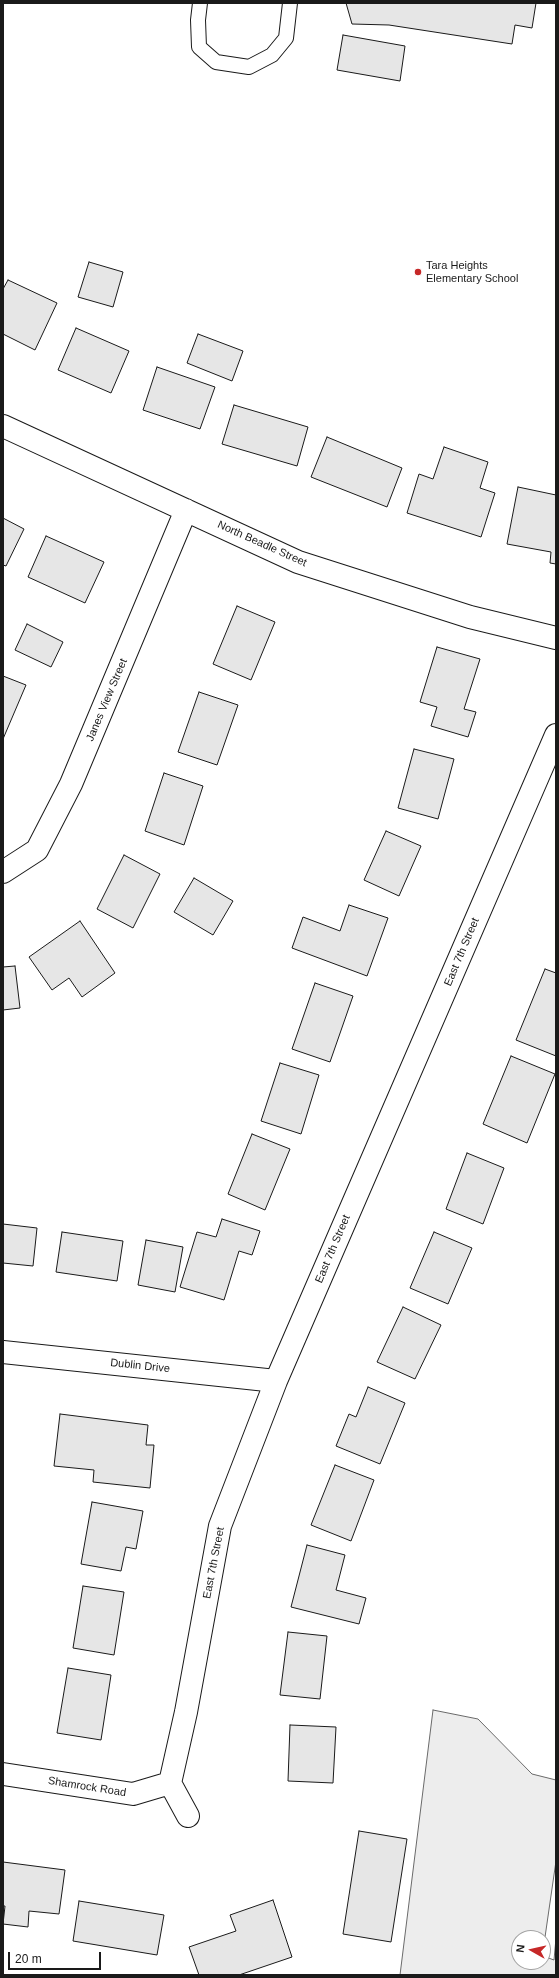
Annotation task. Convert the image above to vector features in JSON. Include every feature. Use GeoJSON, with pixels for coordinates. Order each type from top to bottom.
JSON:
{"type":"FeatureCollection","features":[{"type":"Feature","properties":{"kind":"street","name":"North Beadle Street"},"geometry":{"type":"LineString","coordinates":[[3,426],[298,562],[470,617],[556,638]]}},
{"type":"Feature","properties":{"kind":"street","name":"Janes View Street"},"geometry":{"type":"LineString","coordinates":[[3,872],[37,850],[71,784],[186,510]]}},
{"type":"Feature","properties":{"kind":"street","name":"East 7th Street"},"geometry":{"type":"LineString","coordinates":[[170,1783],[186,1712],[220,1526],[276,1381],[556,735]]}},
{"type":"Feature","properties":{"kind":"street","name":"Dublin Drive"},"geometry":{"type":"LineString","coordinates":[[3,1352],[276,1381]]}},
{"type":"Feature","properties":{"kind":"street","name":"Shamrock Road"},"geometry":{"type":"LineString","coordinates":[[3,1774],[133,1794],[170,1783]]}},
{"type":"Feature","properties":{"kind":"street"},"geometry":{"type":"LineString","coordinates":[[170,1783],[188,1816]]}},
{"type":"Feature","properties":{"kind":"lane"},"geometry":{"type":"LineString","coordinates":[[200,3],[198,20],[198,47],[216,62],[249,67],[272,55],[286,38],[290,3]]}},
{"type":"Feature","properties":{"kind":"shaded area"},"geometry":{"type":"Polygon","coordinates":[[[433,1710],[478,1719],[532,1774],[556,1780],[556,1861],[546,1930],[511,1930],[511,1970],[551,1970],[551,1959],[554,1960],[556,1938],[556,1975],[400,1975],[433,1710]]]}},
{"type":"Feature","properties":{"kind":"building"},"geometry":{"type":"Polygon","coordinates":[[[346,3],[536,3],[532,28],[515,25],[512,44],[389,25],[352,24],[346,3]]]}},
{"type":"Feature","properties":{"kind":"building"},"geometry":{"type":"Polygon","coordinates":[[[343,35],[405,46],[400,81],[337,70],[343,35]]]}},
{"type":"Feature","properties":{"kind":"building"},"geometry":{"type":"Polygon","coordinates":[[[89,262],[123,272],[113,307],[78,297],[89,262]]]}},
{"type":"Feature","properties":{"kind":"building"},"geometry":{"type":"Polygon","coordinates":[[[8,280],[57,303],[35,350],[3,334],[3,289],[8,280]]]}},
{"type":"Feature","properties":{"kind":"building"},"geometry":{"type":"Polygon","coordinates":[[[76,328],[129,351],[111,393],[58,370],[76,328]]]}},
{"type":"Feature","properties":{"kind":"building"},"geometry":{"type":"Polygon","coordinates":[[[198,334],[243,351],[232,381],[187,363],[198,334]]]}},
{"type":"Feature","properties":{"kind":"building"},"geometry":{"type":"Polygon","coordinates":[[[157,367],[215,387],[200,429],[143,410],[157,367]]]}},
{"type":"Feature","properties":{"kind":"building"},"geometry":{"type":"Polygon","coordinates":[[[234,405],[308,427],[297,466],[222,444],[234,405]]]}},
{"type":"Feature","properties":{"kind":"building"},"geometry":{"type":"Polygon","coordinates":[[[327,437],[402,468],[387,507],[311,477],[327,437]]]}},
{"type":"Feature","properties":{"kind":"building"},"geometry":{"type":"Polygon","coordinates":[[[444,447],[488,462],[480,488],[495,493],[481,537],[407,513],[419,474],[433,479],[444,447]]]}},
{"type":"Feature","properties":{"kind":"building"},"geometry":{"type":"Polygon","coordinates":[[[518,487],[556,495],[556,564],[550,563],[551,552],[507,544],[518,487]]]}},
{"type":"Feature","properties":{"kind":"building"},"geometry":{"type":"Polygon","coordinates":[[[3,518],[24,529],[6,566],[3,565],[3,518]]]}},
{"type":"Feature","properties":{"kind":"building"},"geometry":{"type":"Polygon","coordinates":[[[46,536],[104,562],[85,603],[28,577],[46,536]]]}},
{"type":"Feature","properties":{"kind":"building"},"geometry":{"type":"Polygon","coordinates":[[[237,606],[275,622],[251,680],[213,664],[237,606]]]}},
{"type":"Feature","properties":{"kind":"building"},"geometry":{"type":"Polygon","coordinates":[[[27,624],[63,642],[51,667],[15,650],[27,624]]]}},
{"type":"Feature","properties":{"kind":"building"},"geometry":{"type":"Polygon","coordinates":[[[437,647],[480,659],[464,709],[476,712],[468,737],[431,726],[437,707],[420,702],[437,647]]]}},
{"type":"Feature","properties":{"kind":"building"},"geometry":{"type":"Polygon","coordinates":[[[3,676],[26,685],[3,739],[3,676]]]}},
{"type":"Feature","properties":{"kind":"building"},"geometry":{"type":"Polygon","coordinates":[[[199,692],[238,705],[217,765],[178,752],[199,692]]]}},
{"type":"Feature","properties":{"kind":"building"},"geometry":{"type":"Polygon","coordinates":[[[414,749],[454,759],[438,819],[398,808],[414,749]]]}},
{"type":"Feature","properties":{"kind":"building"},"geometry":{"type":"Polygon","coordinates":[[[164,773],[203,786],[184,845],[145,831],[164,773]]]}},
{"type":"Feature","properties":{"kind":"building"},"geometry":{"type":"Polygon","coordinates":[[[386,831],[421,846],[399,896],[364,880],[386,831]]]}},
{"type":"Feature","properties":{"kind":"building"},"geometry":{"type":"Polygon","coordinates":[[[124,855],[160,874],[133,928],[97,909],[124,855]]]}},
{"type":"Feature","properties":{"kind":"building"},"geometry":{"type":"Polygon","coordinates":[[[194,878],[233,901],[213,935],[174,912],[194,878]]]}},
{"type":"Feature","properties":{"kind":"building"},"geometry":{"type":"Polygon","coordinates":[[[349,905],[388,918],[367,976],[292,948],[303,917],[340,931],[349,905]]]}},
{"type":"Feature","properties":{"kind":"building"},"geometry":{"type":"Polygon","coordinates":[[[80,921],[115,973],[82,997],[69,978],[52,990],[29,957],[80,921]]]}},
{"type":"Feature","properties":{"kind":"building"},"geometry":{"type":"Polygon","coordinates":[[[15,966],[20,1008],[3,1010],[3,967],[15,966]]]}},
{"type":"Feature","properties":{"kind":"building"},"geometry":{"type":"Polygon","coordinates":[[[545,969],[556,973],[556,1056],[516,1040],[545,969]]]}},
{"type":"Feature","properties":{"kind":"building"},"geometry":{"type":"Polygon","coordinates":[[[315,983],[353,996],[330,1062],[292,1049],[315,983]]]}},
{"type":"Feature","properties":{"kind":"building"},"geometry":{"type":"Polygon","coordinates":[[[511,1056],[555,1074],[527,1143],[483,1124],[511,1056]]]}},
{"type":"Feature","properties":{"kind":"building"},"geometry":{"type":"Polygon","coordinates":[[[280,1063],[319,1075],[301,1134],[261,1121],[280,1063]]]}},
{"type":"Feature","properties":{"kind":"building"},"geometry":{"type":"Polygon","coordinates":[[[252,1134],[290,1149],[265,1210],[228,1194],[252,1134]]]}},
{"type":"Feature","properties":{"kind":"building"},"geometry":{"type":"Polygon","coordinates":[[[467,1153],[504,1168],[483,1224],[446,1209],[467,1153]]]}},
{"type":"Feature","properties":{"kind":"building"},"geometry":{"type":"Polygon","coordinates":[[[222,1219],[260,1231],[252,1255],[239,1251],[224,1300],[180,1287],[197,1232],[216,1237],[222,1219]]]}},
{"type":"Feature","properties":{"kind":"building"},"geometry":{"type":"Polygon","coordinates":[[[3,1224],[37,1228],[33,1266],[3,1263],[3,1224]]]}},
{"type":"Feature","properties":{"kind":"building"},"geometry":{"type":"Polygon","coordinates":[[[62,1232],[123,1241],[117,1281],[56,1272],[62,1232]]]}},
{"type":"Feature","properties":{"kind":"building"},"geometry":{"type":"Polygon","coordinates":[[[434,1232],[472,1248],[448,1304],[410,1288],[434,1232]]]}},
{"type":"Feature","properties":{"kind":"building"},"geometry":{"type":"Polygon","coordinates":[[[146,1240],[183,1247],[175,1292],[138,1285],[146,1240]]]}},
{"type":"Feature","properties":{"kind":"building"},"geometry":{"type":"Polygon","coordinates":[[[403,1307],[441,1325],[415,1379],[377,1362],[403,1307]]]}},
{"type":"Feature","properties":{"kind":"building"},"geometry":{"type":"Polygon","coordinates":[[[368,1387],[405,1403],[380,1464],[336,1446],[349,1414],[356,1417],[368,1387]]]}},
{"type":"Feature","properties":{"kind":"building"},"geometry":{"type":"Polygon","coordinates":[[[60,1414],[148,1425],[146,1445],[154,1445],[150,1488],[93,1482],[94,1470],[54,1466],[60,1414]]]}},
{"type":"Feature","properties":{"kind":"building"},"geometry":{"type":"Polygon","coordinates":[[[335,1465],[374,1480],[351,1541],[311,1525],[335,1465]]]}},
{"type":"Feature","properties":{"kind":"building"},"geometry":{"type":"Polygon","coordinates":[[[92,1502],[143,1511],[136,1549],[126,1547],[121,1571],[81,1564],[92,1502]]]}},
{"type":"Feature","properties":{"kind":"building"},"geometry":{"type":"Polygon","coordinates":[[[307,1545],[345,1555],[336,1590],[366,1598],[359,1624],[291,1607],[307,1545]]]}},
{"type":"Feature","properties":{"kind":"building"},"geometry":{"type":"Polygon","coordinates":[[[83,1586],[124,1592],[114,1655],[73,1648],[83,1586]]]}},
{"type":"Feature","properties":{"kind":"building"},"geometry":{"type":"Polygon","coordinates":[[[288,1632],[327,1636],[320,1699],[280,1695],[288,1632]]]}},
{"type":"Feature","properties":{"kind":"building"},"geometry":{"type":"Polygon","coordinates":[[[68,1668],[111,1675],[101,1740],[57,1733],[68,1668]]]}},
{"type":"Feature","properties":{"kind":"building"},"geometry":{"type":"Polygon","coordinates":[[[290,1725],[336,1727],[333,1783],[288,1781],[290,1725]]]}},
{"type":"Feature","properties":{"kind":"building"},"geometry":{"type":"Polygon","coordinates":[[[359,1831],[407,1839],[391,1942],[343,1934],[359,1831]]]}},
{"type":"Feature","properties":{"kind":"building"},"geometry":{"type":"Polygon","coordinates":[[[3,1862],[65,1870],[59,1914],[29,1911],[28,1927],[3,1924],[5,1906],[3,1906],[3,1862]]]}},
{"type":"Feature","properties":{"kind":"building"},"geometry":{"type":"Polygon","coordinates":[[[273,1900],[292,1957],[239,1975],[199,1975],[189,1947],[236,1931],[230,1915],[273,1900]]]}},
{"type":"Feature","properties":{"kind":"building"},"geometry":{"type":"Polygon","coordinates":[[[79,1901],[164,1915],[157,1955],[73,1941],[79,1901]]]}},
{"type":"Feature","properties":{"kind":"place","name":"Tara Heights Elementary School"},"geometry":{"type":"Point","coordinates":[418,272]}}]}
